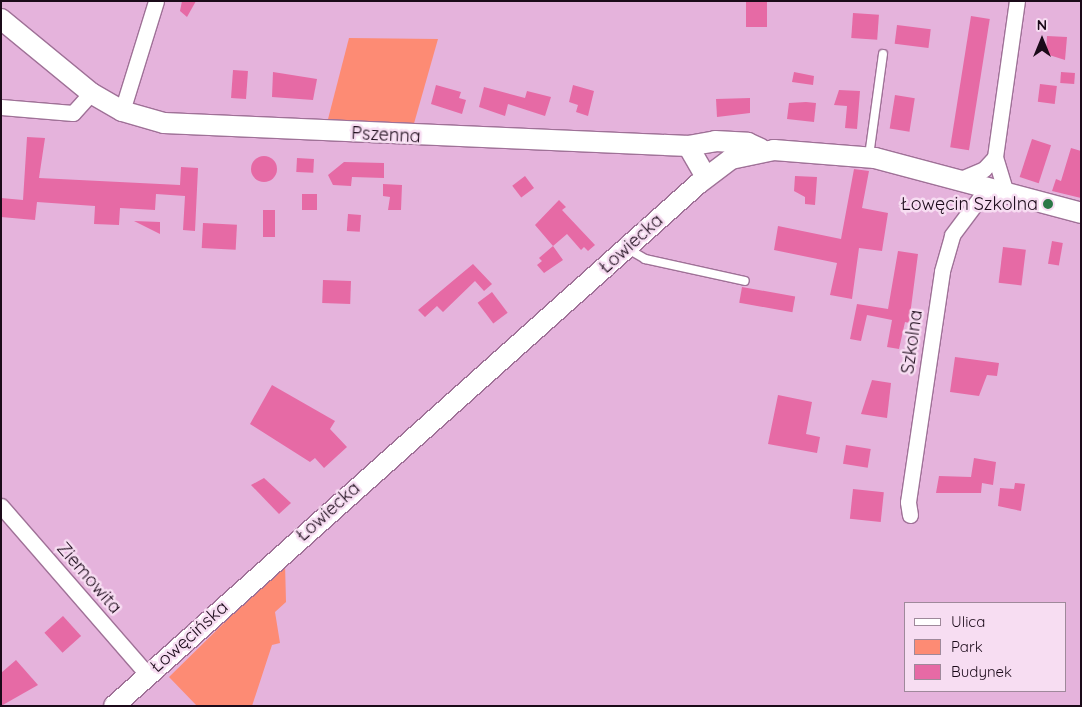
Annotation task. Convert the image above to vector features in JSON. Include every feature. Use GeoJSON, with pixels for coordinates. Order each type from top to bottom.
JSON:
{"type":"FeatureCollection","features":[{"type":"Feature","properties":{"kind":"street"},"geometry":{"type":"LineString","coordinates":[[122,111],[156,1]]}},
{"type":"Feature","properties":{"kind":"street"},"geometry":{"type":"LineString","coordinates":[[997,190],[995,157],[1017,1]]}},
{"type":"Feature","properties":{"kind":"street","name":"Pszenna"},"geometry":{"type":"LineString","coordinates":[[1,19],[91,93],[122,111],[194,126],[695,144],[748,143],[763,150]]}},
{"type":"Feature","properties":{"kind":"street"},"geometry":{"type":"LineString","coordinates":[[1,107],[72,113],[91,93]]}},
{"type":"Feature","properties":{"kind":"street"},"geometry":{"type":"LineString","coordinates":[[695,144],[713,172]]}},
{"type":"Feature","properties":{"kind":"street","name":"Łowiecka"},"geometry":{"type":"LineString","coordinates":[[264,569],[713,172],[763,150],[869,158],[962,179],[1081,214]]}},
{"type":"Feature","properties":{"kind":"street"},"geometry":{"type":"LineString","coordinates":[[962,179],[984,169],[995,157]]}},
{"type":"Feature","properties":{"kind":"street","name":"Szkolna"},"geometry":{"type":"LineString","coordinates":[[910,515],[908,502],[942,271],[952,235],[997,190]]}},
{"type":"Feature","properties":{"kind":"street","name":"Ziemowita"},"geometry":{"type":"LineString","coordinates":[[1,506],[148,675]]}},
{"type":"Feature","properties":{"kind":"street","name":"Łowęcińska"},"geometry":{"type":"LineString","coordinates":[[114,706],[264,569]]}},
{"type":"Feature","properties":{"kind":"lane"},"geometry":{"type":"LineString","coordinates":[[869,158],[883,54]]}},
{"type":"Feature","properties":{"kind":"lane"},"geometry":{"type":"LineString","coordinates":[[627,248],[645,259],[746,281]]}},
{"type":"Feature","properties":{"kind":"green space"},"geometry":{"type":"Polygon","coordinates":[[[349,38],[438,39],[413,127],[327,123],[349,38]]]}},
{"type":"Feature","properties":{"kind":"green space"},"geometry":{"type":"Polygon","coordinates":[[[285,563],[286,602],[275,612],[280,643],[272,645],[252,706],[197,706],[169,677],[285,563]]]}},
{"type":"Feature","properties":{"kind":"building"},"geometry":{"type":"Polygon","coordinates":[[[182,1],[196,1],[187,17],[180,11],[182,1]]]}},
{"type":"Feature","properties":{"kind":"building"},"geometry":{"type":"Polygon","coordinates":[[[746,1],[767,1],[767,27],[746,27],[746,1]]]}},
{"type":"Feature","properties":{"kind":"building"},"geometry":{"type":"Polygon","coordinates":[[[853,13],[879,15],[877,40],[851,38],[853,13]]]}},
{"type":"Feature","properties":{"kind":"building"},"geometry":{"type":"Polygon","coordinates":[[[971,16],[990,19],[969,150],[950,147],[971,16]]]}},
{"type":"Feature","properties":{"kind":"building"},"geometry":{"type":"Polygon","coordinates":[[[897,25],[931,29],[928,48],[895,44],[897,25]]]}},
{"type":"Feature","properties":{"kind":"building"},"geometry":{"type":"Polygon","coordinates":[[[1047,36],[1067,37],[1065,60],[1046,54],[1047,36]]]}},
{"type":"Feature","properties":{"kind":"building"},"geometry":{"type":"Polygon","coordinates":[[[233,70],[248,71],[246,99],[231,98],[233,70]]]}},
{"type":"Feature","properties":{"kind":"building"},"geometry":{"type":"Polygon","coordinates":[[[273,72],[317,79],[313,100],[272,97],[273,72]]]}},
{"type":"Feature","properties":{"kind":"building"},"geometry":{"type":"Polygon","coordinates":[[[794,72],[814,76],[813,85],[792,82],[794,72]]]}},
{"type":"Feature","properties":{"kind":"building"},"geometry":{"type":"Polygon","coordinates":[[[1061,72],[1075,73],[1074,84],[1060,83],[1061,72]]]}},
{"type":"Feature","properties":{"kind":"building"},"geometry":{"type":"Polygon","coordinates":[[[1040,84],[1057,86],[1055,104],[1038,102],[1040,84]]]}},
{"type":"Feature","properties":{"kind":"building"},"geometry":{"type":"Polygon","coordinates":[[[436,85],[461,92],[459,98],[466,100],[462,114],[431,104],[436,85]]]}},
{"type":"Feature","properties":{"kind":"building"},"geometry":{"type":"Polygon","coordinates":[[[573,85],[594,91],[588,116],[576,112],[578,105],[569,102],[573,85]]]}},
{"type":"Feature","properties":{"kind":"building"},"geometry":{"type":"Polygon","coordinates":[[[484,87],[525,98],[527,91],[551,97],[545,116],[508,104],[505,116],[479,107],[484,87]]]}},
{"type":"Feature","properties":{"kind":"building"},"geometry":{"type":"Polygon","coordinates":[[[839,90],[860,91],[857,129],[845,128],[847,106],[834,105],[839,90]]]}},
{"type":"Feature","properties":{"kind":"building"},"geometry":{"type":"Polygon","coordinates":[[[895,95],[915,98],[909,132],[890,129],[895,95]]]}},
{"type":"Feature","properties":{"kind":"building"},"geometry":{"type":"Polygon","coordinates":[[[750,98],[750,113],[717,117],[716,99],[750,98]]]}},
{"type":"Feature","properties":{"kind":"building"},"geometry":{"type":"Polygon","coordinates":[[[789,103],[816,103],[814,122],[787,119],[789,103]]]}},
{"type":"Feature","properties":{"kind":"building"},"geometry":{"type":"Polygon","coordinates":[[[27,137],[45,138],[39,178],[180,185],[181,167],[198,168],[195,231],[183,230],[185,196],[156,194],[155,210],[120,208],[119,225],[94,224],[95,206],[37,202],[35,220],[1,217],[1,198],[23,200],[27,137]]]}},
{"type":"Feature","properties":{"kind":"building"},"geometry":{"type":"Polygon","coordinates":[[[1032,139],[1051,145],[1039,183],[1020,177],[1032,139]]]}},
{"type":"Feature","properties":{"kind":"building"},"geometry":{"type":"Polygon","coordinates":[[[1071,148],[1081,151],[1081,198],[1052,191],[1056,179],[1061,181],[1071,148]]]}},
{"type":"Feature","properties":{"kind":"building"},"geometry":{"type":"Polygon","coordinates":[[[264,156],[273,160],[277,169],[273,178],[264,182],[255,178],[251,169],[255,160],[264,156]]]}},
{"type":"Feature","properties":{"kind":"building"},"geometry":{"type":"Polygon","coordinates":[[[297,158],[314,159],[313,173],[296,172],[297,158]]]}},
{"type":"Feature","properties":{"kind":"building"},"geometry":{"type":"Polygon","coordinates":[[[344,162],[384,163],[384,178],[352,177],[351,186],[333,185],[328,175],[344,162]]]}},
{"type":"Feature","properties":{"kind":"building"},"geometry":{"type":"Polygon","coordinates":[[[854,169],[869,171],[862,208],[888,213],[882,251],[859,248],[852,299],[830,295],[837,263],[774,250],[778,226],[841,239],[854,169]]]}},
{"type":"Feature","properties":{"kind":"building"},"geometry":{"type":"Polygon","coordinates":[[[525,176],[534,188],[521,198],[512,186],[525,176]]]}},
{"type":"Feature","properties":{"kind":"building"},"geometry":{"type":"Polygon","coordinates":[[[795,176],[817,177],[815,205],[805,204],[805,197],[794,191],[795,176]]]}},
{"type":"Feature","properties":{"kind":"building"},"geometry":{"type":"Polygon","coordinates":[[[383,184],[402,185],[401,210],[388,210],[390,197],[383,196],[383,184]]]}},
{"type":"Feature","properties":{"kind":"building"},"geometry":{"type":"Polygon","coordinates":[[[302,194],[317,194],[317,210],[302,210],[302,194]]]}},
{"type":"Feature","properties":{"kind":"building"},"geometry":{"type":"Polygon","coordinates":[[[559,200],[566,207],[562,210],[595,245],[588,251],[584,247],[581,250],[567,234],[553,246],[535,225],[559,200]]]}},
{"type":"Feature","properties":{"kind":"building"},"geometry":{"type":"Polygon","coordinates":[[[263,210],[275,210],[275,237],[263,237],[263,210]]]}},
{"type":"Feature","properties":{"kind":"building"},"geometry":{"type":"Polygon","coordinates":[[[348,214],[361,215],[360,232],[347,231],[348,214]]]}},
{"type":"Feature","properties":{"kind":"building"},"geometry":{"type":"Polygon","coordinates":[[[134,221],[160,222],[160,234],[134,221]]]}},
{"type":"Feature","properties":{"kind":"building"},"geometry":{"type":"Polygon","coordinates":[[[203,223],[237,225],[236,250],[202,248],[203,223]]]}},
{"type":"Feature","properties":{"kind":"building"},"geometry":{"type":"Polygon","coordinates":[[[1052,241],[1063,243],[1059,266],[1048,264],[1052,241]]]}},
{"type":"Feature","properties":{"kind":"building"},"geometry":{"type":"Polygon","coordinates":[[[553,246],[563,260],[544,273],[537,265],[542,261],[539,258],[553,246]]]}},
{"type":"Feature","properties":{"kind":"building"},"geometry":{"type":"Polygon","coordinates":[[[1003,247],[1026,250],[1021,286],[999,283],[1003,247]]]}},
{"type":"Feature","properties":{"kind":"building"},"geometry":{"type":"Polygon","coordinates":[[[898,251],[918,254],[909,323],[905,322],[899,349],[887,347],[892,320],[867,315],[861,341],[850,339],[857,304],[888,309],[898,251]]]}},
{"type":"Feature","properties":{"kind":"building"},"geometry":{"type":"Polygon","coordinates":[[[473,264],[492,284],[484,291],[475,281],[443,312],[437,306],[425,317],[418,310],[473,264]]]}},
{"type":"Feature","properties":{"kind":"building"},"geometry":{"type":"Polygon","coordinates":[[[323,280],[351,281],[350,304],[322,303],[323,280]]]}},
{"type":"Feature","properties":{"kind":"building"},"geometry":{"type":"Polygon","coordinates":[[[742,287],[795,296],[792,312],[739,303],[742,287]]]}},
{"type":"Feature","properties":{"kind":"building"},"geometry":{"type":"Polygon","coordinates":[[[492,292],[508,313],[493,324],[478,303],[492,292]]]}},
{"type":"Feature","properties":{"kind":"building"},"geometry":{"type":"Polygon","coordinates":[[[955,357],[999,363],[997,376],[987,375],[979,396],[950,392],[955,357]]]}},
{"type":"Feature","properties":{"kind":"building"},"geometry":{"type":"Polygon","coordinates":[[[872,380],[891,383],[887,418],[861,414],[872,380]]]}},
{"type":"Feature","properties":{"kind":"building"},"geometry":{"type":"Polygon","coordinates":[[[272,385],[335,421],[330,429],[347,447],[324,468],[315,458],[310,462],[250,424],[272,385]]]}},
{"type":"Feature","properties":{"kind":"building"},"geometry":{"type":"Polygon","coordinates":[[[778,395],[812,402],[806,434],[820,437],[817,453],[768,444],[778,395]]]}},
{"type":"Feature","properties":{"kind":"building"},"geometry":{"type":"Polygon","coordinates":[[[846,445],[871,449],[868,468],[843,464],[846,445]]]}},
{"type":"Feature","properties":{"kind":"building"},"geometry":{"type":"Polygon","coordinates":[[[974,458],[996,462],[993,485],[982,483],[981,493],[936,493],[939,476],[971,477],[974,458]]]}},
{"type":"Feature","properties":{"kind":"building"},"geometry":{"type":"Polygon","coordinates":[[[264,478],[291,503],[279,514],[251,485],[264,478]]]}},
{"type":"Feature","properties":{"kind":"building"},"geometry":{"type":"Polygon","coordinates":[[[1015,483],[1025,484],[1021,511],[998,506],[1000,488],[1014,489],[1015,483]]]}},
{"type":"Feature","properties":{"kind":"building"},"geometry":{"type":"Polygon","coordinates":[[[853,489],[884,492],[881,522],[850,519],[853,489]]]}},
{"type":"Feature","properties":{"kind":"building"},"geometry":{"type":"Polygon","coordinates":[[[63,616],[81,636],[62,653],[44,633],[63,616]]]}},
{"type":"Feature","properties":{"kind":"building"},"geometry":{"type":"Polygon","coordinates":[[[16,660],[38,685],[1,706],[1,673],[16,660]]]}},
{"type":"Feature","properties":{"kind":"place","name":"Łowęcin Szkolna"},"geometry":{"type":"Point","coordinates":[1048,204]}}]}
